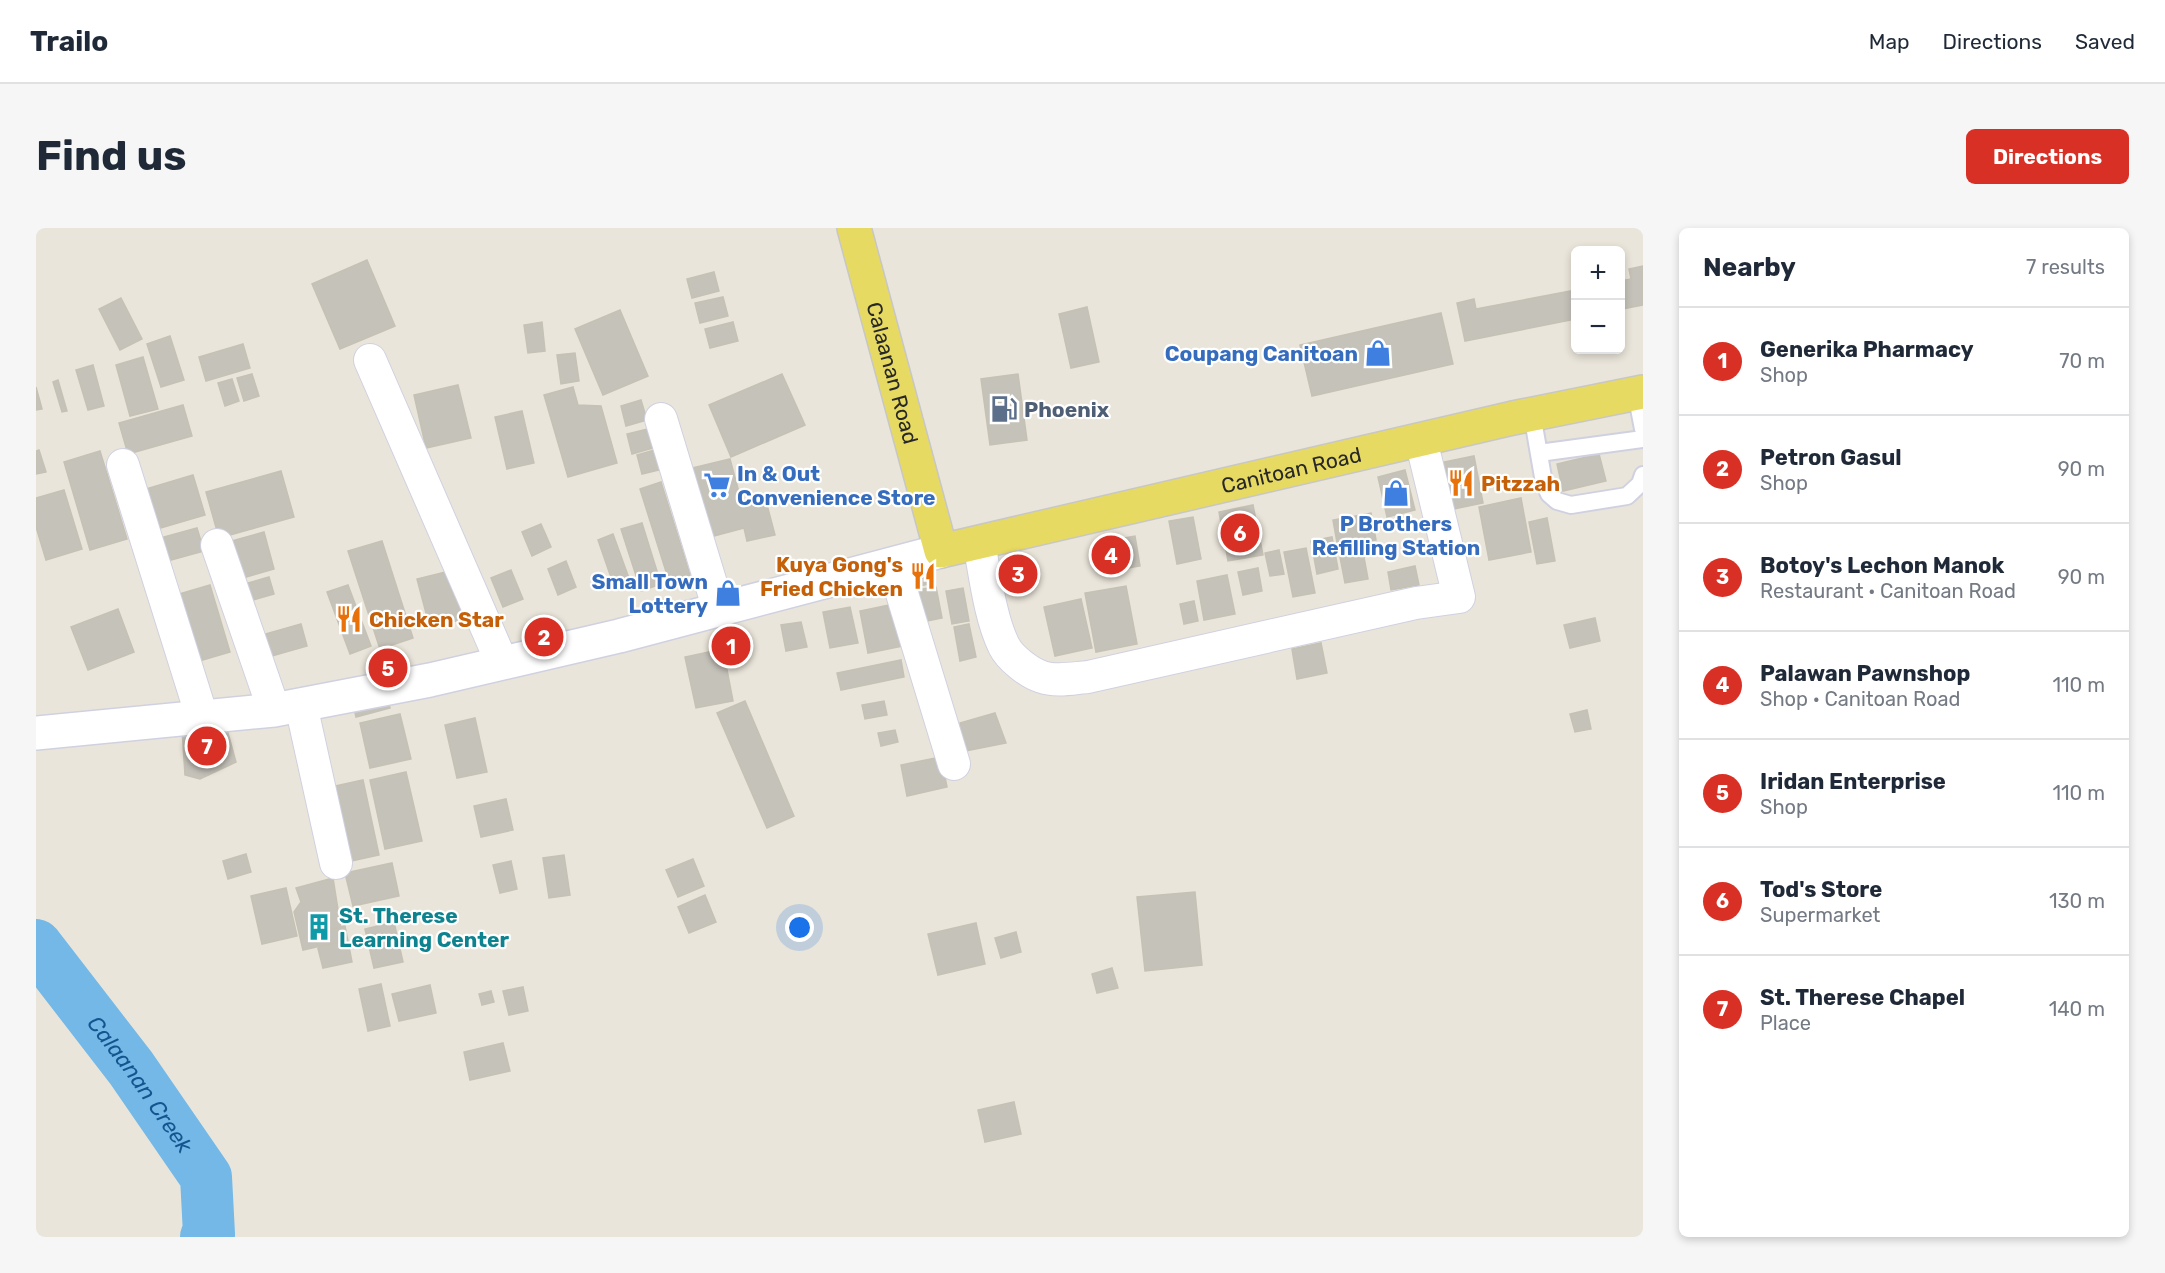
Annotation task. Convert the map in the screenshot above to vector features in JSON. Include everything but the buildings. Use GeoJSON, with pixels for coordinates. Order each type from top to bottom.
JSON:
{"type":"FeatureCollection","features":[{"type":"Feature","properties":{"kind":"main road","name":"Calaanan Road"},"geometry":{"type":"LineString","coordinates":[[854,228],[941,551]]}},
{"type":"Feature","properties":{"kind":"main road","name":"Canitoan Road"},"geometry":{"type":"LineString","coordinates":[[941,551],[1532,414],[1639,392]]}},
{"type":"Feature","properties":{"kind":"main road"},"geometry":{"type":"LineString","coordinates":[[42,732],[288,707],[430,680],[619,636],[941,551]]}},
{"type":"Feature","properties":{"kind":"street"},"geometry":{"type":"LineString","coordinates":[[370,360],[502,663]]}},
{"type":"Feature","properties":{"kind":"street"},"geometry":{"type":"LineString","coordinates":[[661,419],[719,610]]}},
{"type":"Feature","properties":{"kind":"street"},"geometry":{"type":"LineString","coordinates":[[979,543],[997,628],[1005,648],[1024,668],[1043,678],[1088,677],[1416,603],[1459,597],[1421,440]]}},
{"type":"Feature","properties":{"kind":"street"},"geometry":{"type":"LineString","coordinates":[[123,465],[202,717]]}},
{"type":"Feature","properties":{"kind":"street"},"geometry":{"type":"LineString","coordinates":[[217,545],[288,707],[336,863]]}},
{"type":"Feature","properties":{"kind":"street"},"geometry":{"type":"LineString","coordinates":[[893,564],[954,764]]}},
{"type":"Feature","properties":{"kind":"lane"},"geometry":{"type":"LineString","coordinates":[[1639,392],[1643,429]]}},
{"type":"Feature","properties":{"kind":"lane"},"geometry":{"type":"LineString","coordinates":[[1532,414],[1544,483],[1549,494],[1557,501],[1571,505],[1627,496],[1640,484],[1643,475]]}},
{"type":"Feature","properties":{"kind":"lane"},"geometry":{"type":"LineString","coordinates":[[1539,453],[1643,439]]}},
{"type":"Feature","properties":{"kind":"waterway","name":"Calaanan Creek"},"geometry":{"type":"LineString","coordinates":[[36,945],[131,1068],[206,1177],[209,1234],[206,1237]]}},
{"type":"Feature","properties":{"kind":"place","name":"Coupang Canitoan"},"geometry":{"type":"Point","coordinates":[1378,353]}},
{"type":"Feature","properties":{"kind":"place","name":"Phoenix"},"geometry":{"type":"Point","coordinates":[1004,409]}},
{"type":"Feature","properties":{"kind":"place","name":"Pitzzah"},"geometry":{"type":"Point","coordinates":[1461,483]}},
{"type":"Feature","properties":{"kind":"place","name":"In & Out Convenience Store"},"geometry":{"type":"Point","coordinates":[717,485]}},
{"type":"Feature","properties":{"kind":"place","name":"P Brothers Refilling Station"},"geometry":{"type":"Point","coordinates":[1396,493]}},
{"type":"Feature","properties":{"kind":"place","name":"Tod's Store"},"geometry":{"type":"Point","coordinates":[1240,533]}},
{"type":"Feature","properties":{"kind":"place","name":"Palawan Pawnshop"},"geometry":{"type":"Point","coordinates":[1111,555]}},
{"type":"Feature","properties":{"kind":"place","name":"Botoy's Lechon Manok"},"geometry":{"type":"Point","coordinates":[1018,574]}},
{"type":"Feature","properties":{"kind":"place","name":"Kuya Gong's Fried Chicken"},"geometry":{"type":"Point","coordinates":[923,576]}},
{"type":"Feature","properties":{"kind":"place","name":"Small Town Lottery"},"geometry":{"type":"Point","coordinates":[728,593]}},
{"type":"Feature","properties":{"kind":"place","name":"Chicken Star"},"geometry":{"type":"Point","coordinates":[349,619]}},
{"type":"Feature","properties":{"kind":"place","name":"Petron Gasul"},"geometry":{"type":"Point","coordinates":[544,637]}},
{"type":"Feature","properties":{"kind":"place","name":"Generika Pharmacy"},"geometry":{"type":"Point","coordinates":[731,646]}},
{"type":"Feature","properties":{"kind":"place","name":"Iridan Enterprise"},"geometry":{"type":"Point","coordinates":[388,668]}},
{"type":"Feature","properties":{"kind":"place","name":"St. Therese Chapel"},"geometry":{"type":"Point","coordinates":[207,746]}},
{"type":"Feature","properties":{"kind":"place","name":"St. Therese Learning Center"},"geometry":{"type":"Point","coordinates":[319,927]}}]}
